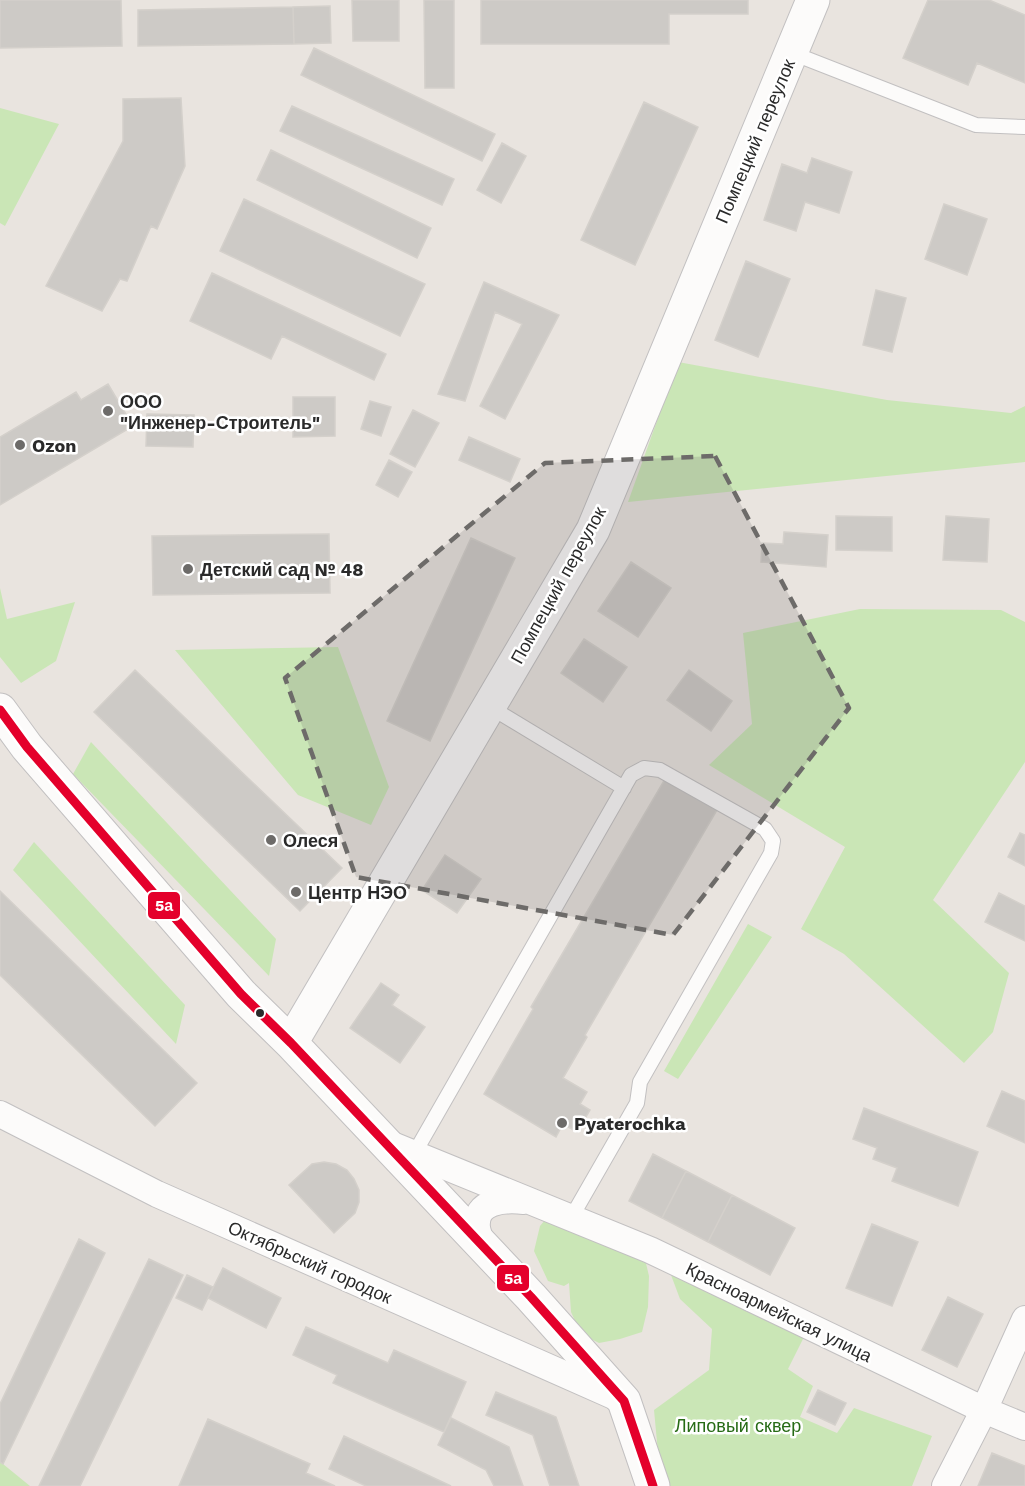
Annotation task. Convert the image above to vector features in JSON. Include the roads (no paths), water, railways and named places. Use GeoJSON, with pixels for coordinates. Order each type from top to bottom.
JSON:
{"type":"FeatureCollection","features":[{"type":"Feature","properties":{"kind":"street","name":"Помпецкий переулок"},"geometry":{"type":"LineString","coordinates":[[291,1043],[593,530],[813,0]]}},
{"type":"Feature","properties":{"kind":"street","name":"Красноармейская улица"},"geometry":{"type":"LineString","coordinates":[[0,710],[27,747],[241,994],[291,1043],[483,1246],[624,1401],[653,1486]]}},
{"type":"Feature","properties":{"kind":"street","name":"Октябрьский городок"},"geometry":{"type":"LineString","coordinates":[[0,1114],[157,1194],[624,1401]]}},
{"type":"Feature","properties":{"kind":"street","name":"Красноармейская улица"},"geometry":{"type":"LineString","coordinates":[[384,1142],[650,1250],[984,1410],[1025,1427]]}},
{"type":"Feature","properties":{"kind":"street","name":"Красноармейская улица"},"geometry":{"type":"LineString","coordinates":[[483,1246],[477,1227],[480,1214],[489,1204],[505,1199],[530,1201]]}},
{"type":"Feature","properties":{"kind":"street"},"geometry":{"type":"LineString","coordinates":[[945,1486],[984,1410],[1025,1319]]}},
{"type":"Feature","properties":{"kind":"lane"},"geometry":{"type":"LineString","coordinates":[[792,54],[976,125],[1025,127]]}},
{"type":"Feature","properties":{"kind":"lane"},"geometry":{"type":"LineString","coordinates":[[489,706],[624,788]]}},
{"type":"Feature","properties":{"kind":"lane"},"geometry":{"type":"LineString","coordinates":[[414,1154],[631,775],[644,768],[660,770],[765,830],[773,841],[771,853],[640,1082],[637,1103],[571,1218]]}},
{"type":"Feature","properties":{"kind":"place","name":"ООО \"Инженер-Строитель\""},"geometry":{"type":"Point","coordinates":[108,411]}},
{"type":"Feature","properties":{"kind":"place","name":"Ozon"},"geometry":{"type":"Point","coordinates":[20,445]}},
{"type":"Feature","properties":{"kind":"place","name":"Детский сад № 48"},"geometry":{"type":"Point","coordinates":[188,569]}},
{"type":"Feature","properties":{"kind":"place","name":"Олеся"},"geometry":{"type":"Point","coordinates":[271,840]}},
{"type":"Feature","properties":{"kind":"place","name":"Центр НЭО"},"geometry":{"type":"Point","coordinates":[296,892]}},
{"type":"Feature","properties":{"kind":"place","name":"Pyaterochka"},"geometry":{"type":"Point","coordinates":[562,1123]}},
{"type":"Feature","properties":{"kind":"park label","name":"Липовый сквер"},"geometry":{"type":"Point","coordinates":[738,1425]}}]}
